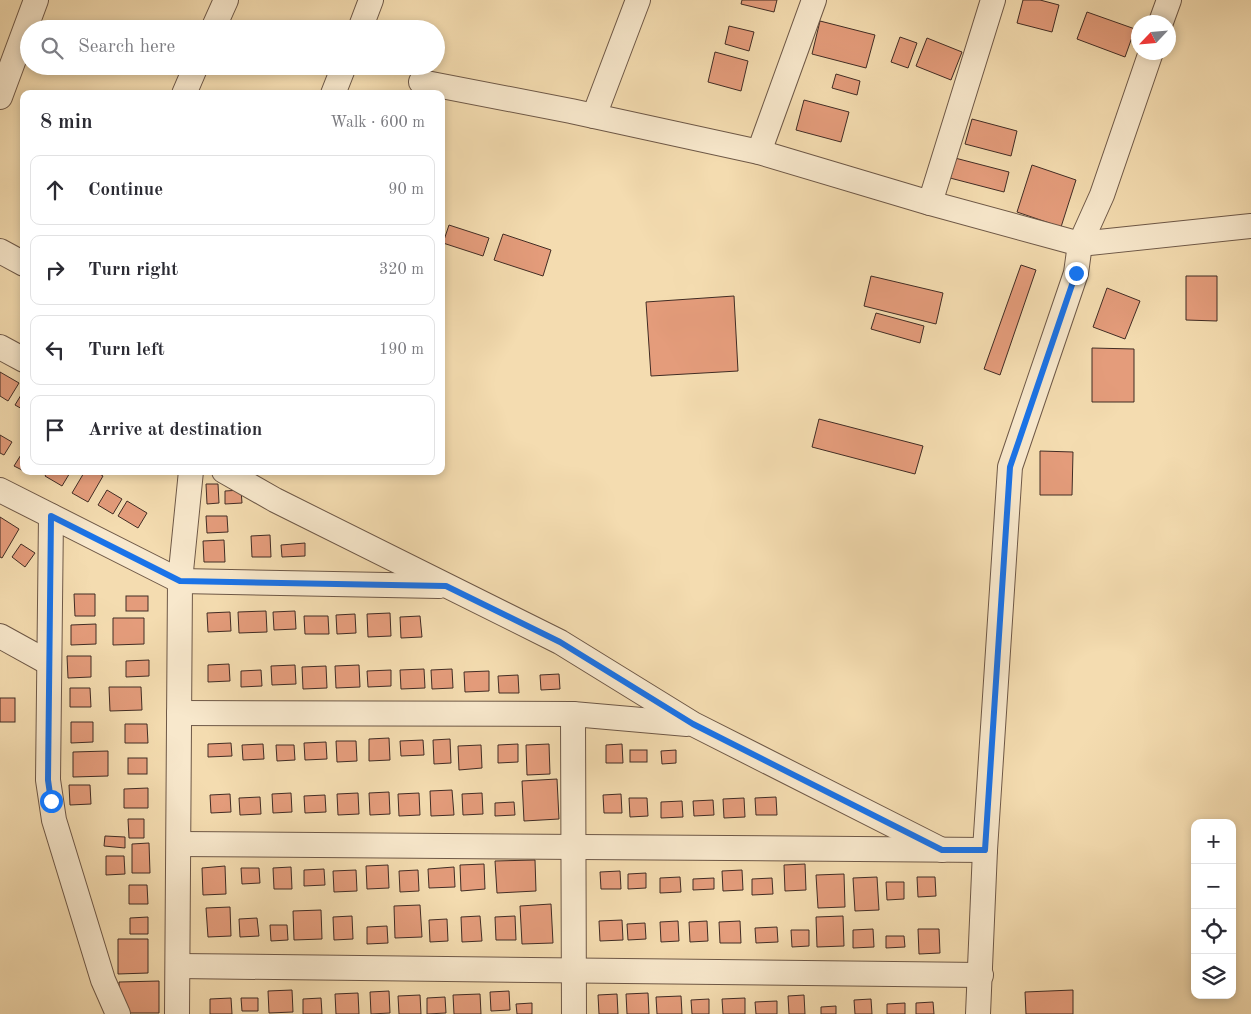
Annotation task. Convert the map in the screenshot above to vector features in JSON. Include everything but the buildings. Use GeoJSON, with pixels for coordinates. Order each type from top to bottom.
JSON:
{"type":"FeatureCollection","features":[{"type":"Feature","properties":{"kind":"street"},"geometry":{"type":"LineString","coordinates":[[29,20],[36,0]]}},
{"type":"Feature","properties":{"kind":"street"},"geometry":{"type":"LineString","coordinates":[[217,20],[226,0]]}},
{"type":"Feature","properties":{"kind":"street"},"geometry":{"type":"LineString","coordinates":[[363,20],[371,0]]}},
{"type":"Feature","properties":{"kind":"street"},"geometry":{"type":"LineString","coordinates":[[594,116],[638,0]]}},
{"type":"Feature","properties":{"kind":"street"},"geometry":{"type":"LineString","coordinates":[[759,152],[814,0]]}},
{"type":"Feature","properties":{"kind":"street"},"geometry":{"type":"LineString","coordinates":[[930,203],[993,0]]}},
{"type":"Feature","properties":{"kind":"street"},"geometry":{"type":"LineString","coordinates":[[1163,15],[1168,0]]}},
{"type":"Feature","properties":{"kind":"street"},"geometry":{"type":"LineString","coordinates":[[0,97],[20,43]]}},
{"type":"Feature","properties":{"kind":"street"},"geometry":{"type":"LineString","coordinates":[[978,1014],[985,850],[1010,467],[1076,273],[1080,244],[1102,195],[1148,60]]}},
{"type":"Feature","properties":{"kind":"street"},"geometry":{"type":"LineString","coordinates":[[186,90],[192,75]]}},
{"type":"Feature","properties":{"kind":"street"},"geometry":{"type":"LineString","coordinates":[[334,90],[340,75]]}},
{"type":"Feature","properties":{"kind":"street"},"geometry":{"type":"LineString","coordinates":[[421,82],[594,116],[759,152],[930,203],[1080,244],[1251,226]]}},
{"type":"Feature","properties":{"kind":"street"},"geometry":{"type":"LineString","coordinates":[[0,251],[20,262]]}},
{"type":"Feature","properties":{"kind":"street"},"geometry":{"type":"LineString","coordinates":[[0,347],[20,358]]}},
{"type":"Feature","properties":{"kind":"street"},"geometry":{"type":"LineString","coordinates":[[178,1014],[180,581],[191,475]]}},
{"type":"Feature","properties":{"kind":"street"},"geometry":{"type":"LineString","coordinates":[[231,475],[275,500],[560,642],[693,724],[942,850]]}},
{"type":"Feature","properties":{"kind":"street"},"geometry":{"type":"LineString","coordinates":[[0,490],[180,581],[446,586]]}},
{"type":"Feature","properties":{"kind":"street"},"geometry":{"type":"LineString","coordinates":[[51,516],[48,780],[54,820],[103,980],[118,1014]]}},
{"type":"Feature","properties":{"kind":"street"},"geometry":{"type":"LineString","coordinates":[[0,636],[49,663]]}},
{"type":"Feature","properties":{"kind":"street"},"geometry":{"type":"LineString","coordinates":[[179,713],[573,714],[693,724]]}},
{"type":"Feature","properties":{"kind":"street"},"geometry":{"type":"LineString","coordinates":[[573,714],[574,1014]]}},
{"type":"Feature","properties":{"kind":"street"},"geometry":{"type":"LineString","coordinates":[[178,844],[985,850]]}},
{"type":"Feature","properties":{"kind":"street"},"geometry":{"type":"LineString","coordinates":[[178,966],[981,974]]}},
{"type":"Feature","properties":{"kind":"route"},"geometry":{"type":"LineString","coordinates":[[51,801],[48,780],[51,516],[180,581],[446,586],[560,642],[693,724],[942,850],[985,850],[1010,467],[1076,273]]}}]}
